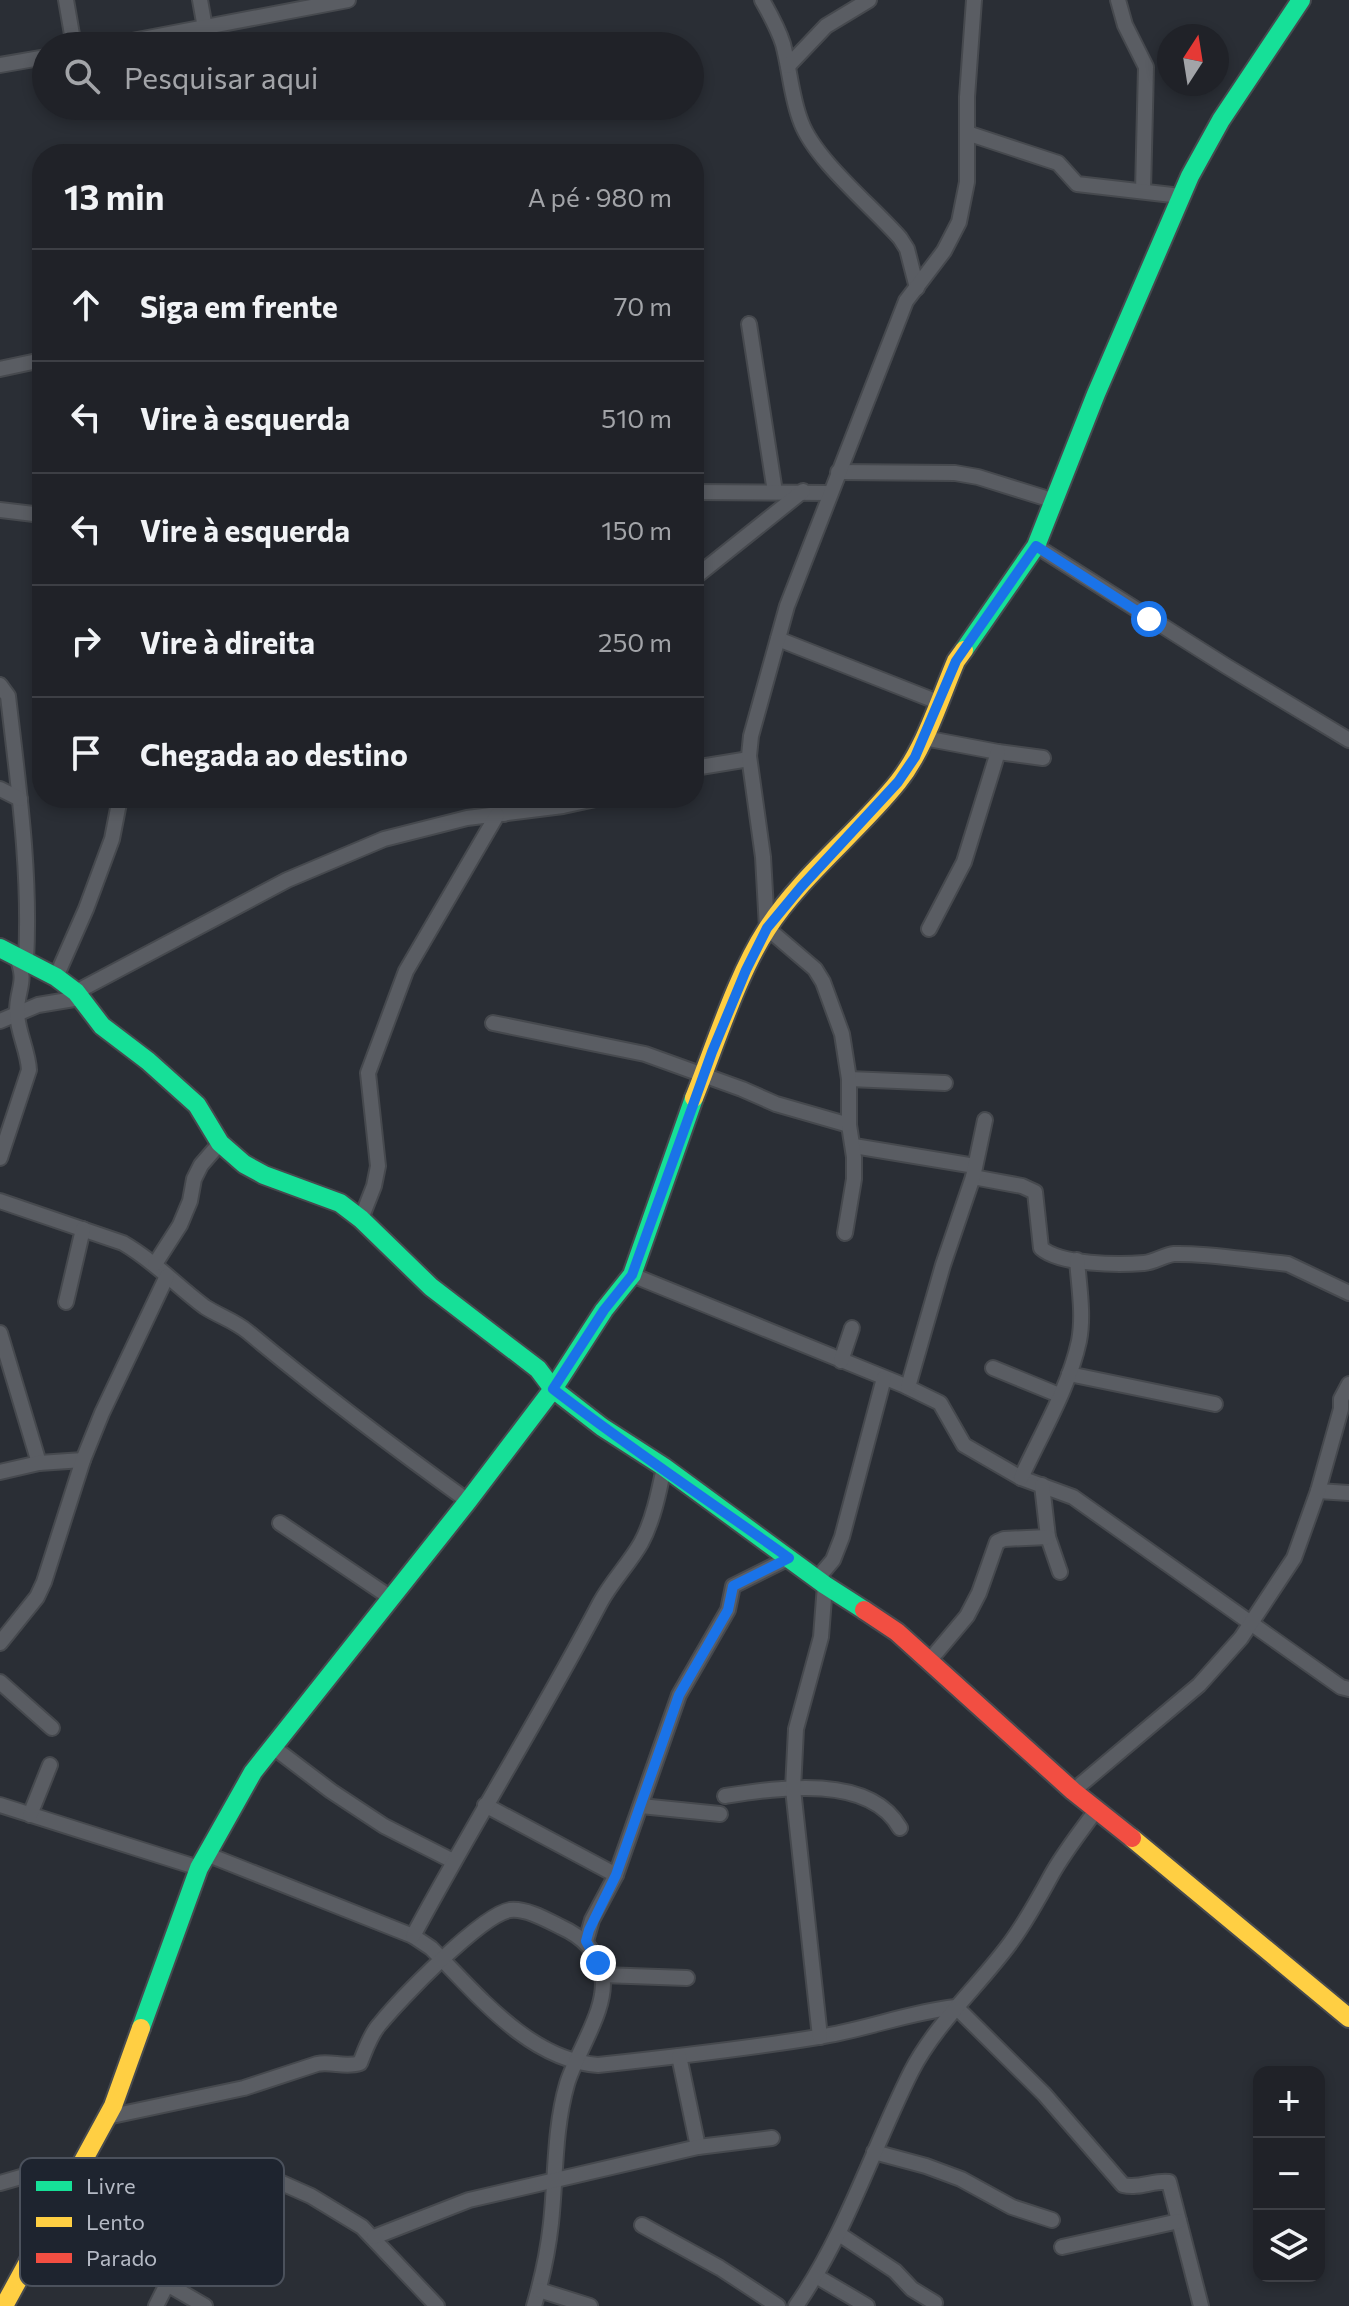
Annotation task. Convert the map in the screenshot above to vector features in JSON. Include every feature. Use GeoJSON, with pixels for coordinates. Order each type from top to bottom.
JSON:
{"type":"FeatureCollection","features":[{"type":"Feature","properties":{"kind":"street"},"geometry":{"type":"LineString","coordinates":[[66,0],[72,32]]}},
{"type":"Feature","properties":{"kind":"street"},"geometry":{"type":"LineString","coordinates":[[200,0],[205,28]]}},
{"type":"Feature","properties":{"kind":"street"},"geometry":{"type":"LineString","coordinates":[[183,32],[348,0]]}},
{"type":"Feature","properties":{"kind":"street"},"geometry":{"type":"LineString","coordinates":[[762,0],[777,28],[807,135],[836,171],[900,238],[907,249],[917,288]]}},
{"type":"Feature","properties":{"kind":"street"},"geometry":{"type":"LineString","coordinates":[[788,66],[826,26],[869,0]]}},
{"type":"Feature","properties":{"kind":"street"},"geometry":{"type":"LineString","coordinates":[[845,1233],[854,1179],[854,1146],[849,1125],[849,1079],[842,1034],[823,982],[815,969],[767,928],[763,857],[749,759],[751,736],[787,606],[906,301],[944,251],[959,222],[967,182],[967,97],[974,0]]}},
{"type":"Feature","properties":{"kind":"street"},"geometry":{"type":"LineString","coordinates":[[1118,0],[1125,25],[1146,67],[1143,191]]}},
{"type":"Feature","properties":{"kind":"street"},"geometry":{"type":"LineString","coordinates":[[86,2158],[107,2117],[203,1861],[234,1802],[273,1747],[553,1389],[604,1310],[632,1275],[703,1075],[746,970],[767,928],[898,782],[915,757],[956,661],[1036,546],[1096,394],[1181,196],[1221,120],[1301,0]]}},
{"type":"Feature","properties":{"kind":"street"},"geometry":{"type":"LineString","coordinates":[[0,65],[32,59]]}},
{"type":"Feature","properties":{"kind":"street"},"geometry":{"type":"LineString","coordinates":[[967,133],[1058,163],[1077,184],[1181,196]]}},
{"type":"Feature","properties":{"kind":"street"},"geometry":{"type":"LineString","coordinates":[[749,324],[775,492]]}},
{"type":"Feature","properties":{"kind":"street"},"geometry":{"type":"LineString","coordinates":[[0,369],[32,362]]}},
{"type":"Feature","properties":{"kind":"street"},"geometry":{"type":"LineString","coordinates":[[838,472],[955,473],[1055,501]]}},
{"type":"Feature","properties":{"kind":"street"},"geometry":{"type":"LineString","coordinates":[[704,570],[803,491]]}},
{"type":"Feature","properties":{"kind":"street"},"geometry":{"type":"LineString","coordinates":[[704,492],[830,493]]}},
{"type":"Feature","properties":{"kind":"street"},"geometry":{"type":"LineString","coordinates":[[0,510],[32,514]]}},
{"type":"Feature","properties":{"kind":"street"},"geometry":{"type":"LineString","coordinates":[[1036,546],[1349,740]]}},
{"type":"Feature","properties":{"kind":"street"},"geometry":{"type":"LineString","coordinates":[[778,639],[938,702]]}},
{"type":"Feature","properties":{"kind":"street"},"geometry":{"type":"LineString","coordinates":[[0,685],[8,696],[20,799],[28,923],[14,955]]}},
{"type":"Feature","properties":{"kind":"street"},"geometry":{"type":"LineString","coordinates":[[924,738],[1043,758]]}},
{"type":"Feature","properties":{"kind":"street"},"geometry":{"type":"LineString","coordinates":[[929,929],[964,862],[998,752]]}},
{"type":"Feature","properties":{"kind":"street"},"geometry":{"type":"LineString","coordinates":[[704,766],[749,759]]}},
{"type":"Feature","properties":{"kind":"street"},"geometry":{"type":"LineString","coordinates":[[0,789],[20,799]]}},
{"type":"Feature","properties":{"kind":"street"},"geometry":{"type":"LineString","coordinates":[[56,977],[112,839],[118,808]]}},
{"type":"Feature","properties":{"kind":"street"},"geometry":{"type":"LineString","coordinates":[[361,1219],[378,1166],[368,1073],[406,971],[503,808]]}},
{"type":"Feature","properties":{"kind":"street"},"geometry":{"type":"LineString","coordinates":[[0,1021],[78,995],[287,880],[384,839],[434,825],[546,808]]}},
{"type":"Feature","properties":{"kind":"street"},"geometry":{"type":"LineString","coordinates":[[14,955],[56,977],[78,995],[102,1026],[148,1061],[197,1105],[220,1143],[244,1164],[264,1175],[340,1203],[361,1219],[431,1287],[538,1369],[553,1389],[602,1427],[664,1467],[821,1582],[885,1623],[1073,1791],[1201,1893],[1349,2018]]}},
{"type":"Feature","properties":{"kind":"street"},"geometry":{"type":"LineString","coordinates":[[0,1158],[29,1070],[17,1013],[22,969],[14,955]]}},
{"type":"Feature","properties":{"kind":"street"},"geometry":{"type":"LineString","coordinates":[[493,1023],[645,1054],[776,1104],[849,1125]]}},
{"type":"Feature","properties":{"kind":"street"},"geometry":{"type":"LineString","coordinates":[[849,1079],[945,1083]]}},
{"type":"Feature","properties":{"kind":"street"},"geometry":{"type":"LineString","coordinates":[[908,1387],[974,1172],[985,1120]]}},
{"type":"Feature","properties":{"kind":"street"},"geometry":{"type":"LineString","coordinates":[[155,1264],[180,1225],[201,1165],[220,1143]]}},
{"type":"Feature","properties":{"kind":"street"},"geometry":{"type":"LineString","coordinates":[[854,1146],[974,1172],[1035,1192],[1044,1252],[1111,1264],[1145,1263],[1173,1254],[1288,1264],[1349,1293]]}},
{"type":"Feature","properties":{"kind":"street"},"geometry":{"type":"LineString","coordinates":[[0,1201],[123,1243],[155,1264],[208,1309],[247,1331],[267,1351],[361,1424],[468,1501]]}},
{"type":"Feature","properties":{"kind":"street"},"geometry":{"type":"LineString","coordinates":[[66,1302],[83,1229]]}},
{"type":"Feature","properties":{"kind":"street"},"geometry":{"type":"LineString","coordinates":[[1021,1478],[1069,1374],[1079,1339],[1081,1313],[1077,1260]]}},
{"type":"Feature","properties":{"kind":"street"},"geometry":{"type":"LineString","coordinates":[[632,1275],[908,1387],[940,1403],[964,1445],[1021,1478],[1073,1497],[1291,1654],[1341,1687],[1349,1689]]}},
{"type":"Feature","properties":{"kind":"street"},"geometry":{"type":"LineString","coordinates":[[0,1643],[37,1597],[44,1582],[83,1460],[167,1276]]}},
{"type":"Feature","properties":{"kind":"street"},"geometry":{"type":"LineString","coordinates":[[841,1361],[852,1328]]}},
{"type":"Feature","properties":{"kind":"street"},"geometry":{"type":"LineString","coordinates":[[0,1333],[39,1463]]}},
{"type":"Feature","properties":{"kind":"street"},"geometry":{"type":"LineString","coordinates":[[993,1368],[1059,1395]]}},
{"type":"Feature","properties":{"kind":"street"},"geometry":{"type":"LineString","coordinates":[[1069,1374],[1215,1404]]}},
{"type":"Feature","properties":{"kind":"street"},"geometry":{"type":"LineString","coordinates":[[820,2037],[793,1789],[796,1729],[821,1637],[821,1582],[842,1537],[884,1378]]}},
{"type":"Feature","properties":{"kind":"street"},"geometry":{"type":"LineString","coordinates":[[1073,1791],[1218,1666],[1294,1558],[1318,1491],[1341,1399],[1349,1384]]}},
{"type":"Feature","properties":{"kind":"street"},"geometry":{"type":"LineString","coordinates":[[0,1472],[39,1463],[83,1460]]}},
{"type":"Feature","properties":{"kind":"street"},"geometry":{"type":"LineString","coordinates":[[413,1936],[610,1584],[642,1540],[659,1494],[664,1467]]}},
{"type":"Feature","properties":{"kind":"street"},"geometry":{"type":"LineString","coordinates":[[1042,1485],[1048,1537],[1060,1572]]}},
{"type":"Feature","properties":{"kind":"street"},"geometry":{"type":"LineString","coordinates":[[1318,1491],[1349,1493]]}},
{"type":"Feature","properties":{"kind":"street"},"geometry":{"type":"LineString","coordinates":[[280,1523],[391,1598]]}},
{"type":"Feature","properties":{"kind":"street"},"geometry":{"type":"LineString","coordinates":[[930,1660],[967,1616],[979,1593],[997,1542],[1048,1537]]}},
{"type":"Feature","properties":{"kind":"street"},"geometry":{"type":"LineString","coordinates":[[586,1941],[592,1920],[616,1875],[679,1695],[728,1610],[733,1586],[789,1558]]}},
{"type":"Feature","properties":{"kind":"street"},"geometry":{"type":"LineString","coordinates":[[0,1682],[52,1728]]}},
{"type":"Feature","properties":{"kind":"street"},"geometry":{"type":"LineString","coordinates":[[273,1747],[384,1826],[453,1861]]}},
{"type":"Feature","properties":{"kind":"street"},"geometry":{"type":"LineString","coordinates":[[30,1815],[50,1765]]}},
{"type":"Feature","properties":{"kind":"street"},"geometry":{"type":"LineString","coordinates":[[725,1796],[793,1789],[853,1793],[877,1804],[889,1813],[900,1828]]}},
{"type":"Feature","properties":{"kind":"street"},"geometry":{"type":"LineString","coordinates":[[0,1805],[203,1861],[413,1936],[431,1948],[527,2039],[575,2064],[598,2065],[820,2037],[870,2027],[922,2010],[956,2007],[1044,2094],[1123,2185],[1135,2187],[1169,2182],[1201,2306]]}},
{"type":"Feature","properties":{"kind":"street"},"geometry":{"type":"LineString","coordinates":[[485,1805],[616,1875]]}},
{"type":"Feature","properties":{"kind":"street"},"geometry":{"type":"LineString","coordinates":[[641,1806],[720,1814]]}},
{"type":"Feature","properties":{"kind":"street"},"geometry":{"type":"LineString","coordinates":[[796,2306],[839,2234],[912,2070],[956,2007],[986,1976],[1019,1932],[1068,1849],[1097,1809]]}},
{"type":"Feature","properties":{"kind":"street"},"geometry":{"type":"LineString","coordinates":[[107,2117],[244,2088],[326,2062],[352,2066],[360,2063],[377,2026],[443,1959],[488,1920],[516,1909],[551,1922],[586,1941],[602,1975],[600,2001],[567,2085],[553,2179],[549,2239],[534,2306]]}},
{"type":"Feature","properties":{"kind":"street"},"geometry":{"type":"LineString","coordinates":[[602,1975],[687,1978]]}},
{"type":"Feature","properties":{"kind":"street"},"geometry":{"type":"LineString","coordinates":[[679,2056],[698,2147]]}},
{"type":"Feature","properties":{"kind":"street"},"geometry":{"type":"LineString","coordinates":[[374,2237],[469,2200],[553,2179],[698,2147],[772,2138]]}},
{"type":"Feature","properties":{"kind":"street"},"geometry":{"type":"LineString","coordinates":[[874,2152],[961,2179],[1012,2207],[1052,2220]]}},
{"type":"Feature","properties":{"kind":"street"},"geometry":{"type":"LineString","coordinates":[[0,2183],[20,2177]]}},
{"type":"Feature","properties":{"kind":"street"},"geometry":{"type":"LineString","coordinates":[[284,2184],[311,2196],[374,2237],[437,2306]]}},
{"type":"Feature","properties":{"kind":"street"},"geometry":{"type":"LineString","coordinates":[[1062,2247],[1179,2221]]}},
{"type":"Feature","properties":{"kind":"street"},"geometry":{"type":"LineString","coordinates":[[642,2225],[720,2268],[778,2306]]}},
{"type":"Feature","properties":{"kind":"street"},"geometry":{"type":"LineString","coordinates":[[839,2234],[895,2271],[912,2289],[935,2303]]}},
{"type":"Feature","properties":{"kind":"street"},"geometry":{"type":"LineString","coordinates":[[816,2276],[867,2306]]}},
{"type":"Feature","properties":{"kind":"street"},"geometry":{"type":"LineString","coordinates":[[4,2306],[20,2277]]}},
{"type":"Feature","properties":{"kind":"street"},"geometry":{"type":"LineString","coordinates":[[156,2306],[166,2286]]}},
{"type":"Feature","properties":{"kind":"street"},"geometry":{"type":"LineString","coordinates":[[170,2286],[205,2306]]}},
{"type":"Feature","properties":{"kind":"street"},"geometry":{"type":"LineString","coordinates":[[539,2290],[590,2306]]}},
{"type":"Feature","properties":{"kind":"traffic: fast"},"geometry":{"type":"LineString","coordinates":[[964,650],[1036,546],[1096,394],[1190,176],[1221,120],[1301,0]]}},
{"type":"Feature","properties":{"kind":"traffic: fast"},"geometry":{"type":"LineString","coordinates":[[0,948],[56,977],[76,992],[102,1026],[148,1061],[197,1105],[220,1143],[244,1164],[264,1175],[340,1203],[361,1219],[431,1287],[538,1369],[553,1389],[602,1427],[664,1467],[864,1610]]}},
{"type":"Feature","properties":{"kind":"traffic: fast"},"geometry":{"type":"LineString","coordinates":[[141,2028],[199,1868],[253,1772],[468,1501],[553,1389],[604,1310],[632,1275],[694,1098]]}},
{"type":"Feature","properties":{"kind":"traffic: slow"},"geometry":{"type":"LineString","coordinates":[[694,1098],[736,989],[756,947],[796,891],[883,800],[908,769],[931,724],[956,661],[964,650]]}},
{"type":"Feature","properties":{"kind":"traffic: slow"},"geometry":{"type":"LineString","coordinates":[[1132,1838],[1349,2018]]}},
{"type":"Feature","properties":{"kind":"traffic: slow"},"geometry":{"type":"LineString","coordinates":[[85,2158],[113,2106],[141,2028]]}},
{"type":"Feature","properties":{"kind":"traffic: slow"},"geometry":{"type":"LineString","coordinates":[[4,2306],[20,2277]]}},
{"type":"Feature","properties":{"kind":"traffic: jam"},"geometry":{"type":"LineString","coordinates":[[864,1610],[897,1632],[1073,1791],[1132,1838]]}},
{"type":"Feature","properties":{"kind":"route"},"geometry":{"type":"LineString","coordinates":[[598,1963],[586,1941],[592,1920],[616,1875],[679,1695],[728,1610],[733,1586],[789,1558],[553,1389],[604,1310],[632,1275],[689,1110],[746,970],[767,928],[898,782],[927,732],[956,661],[1036,546],[1149,619]]}}]}
